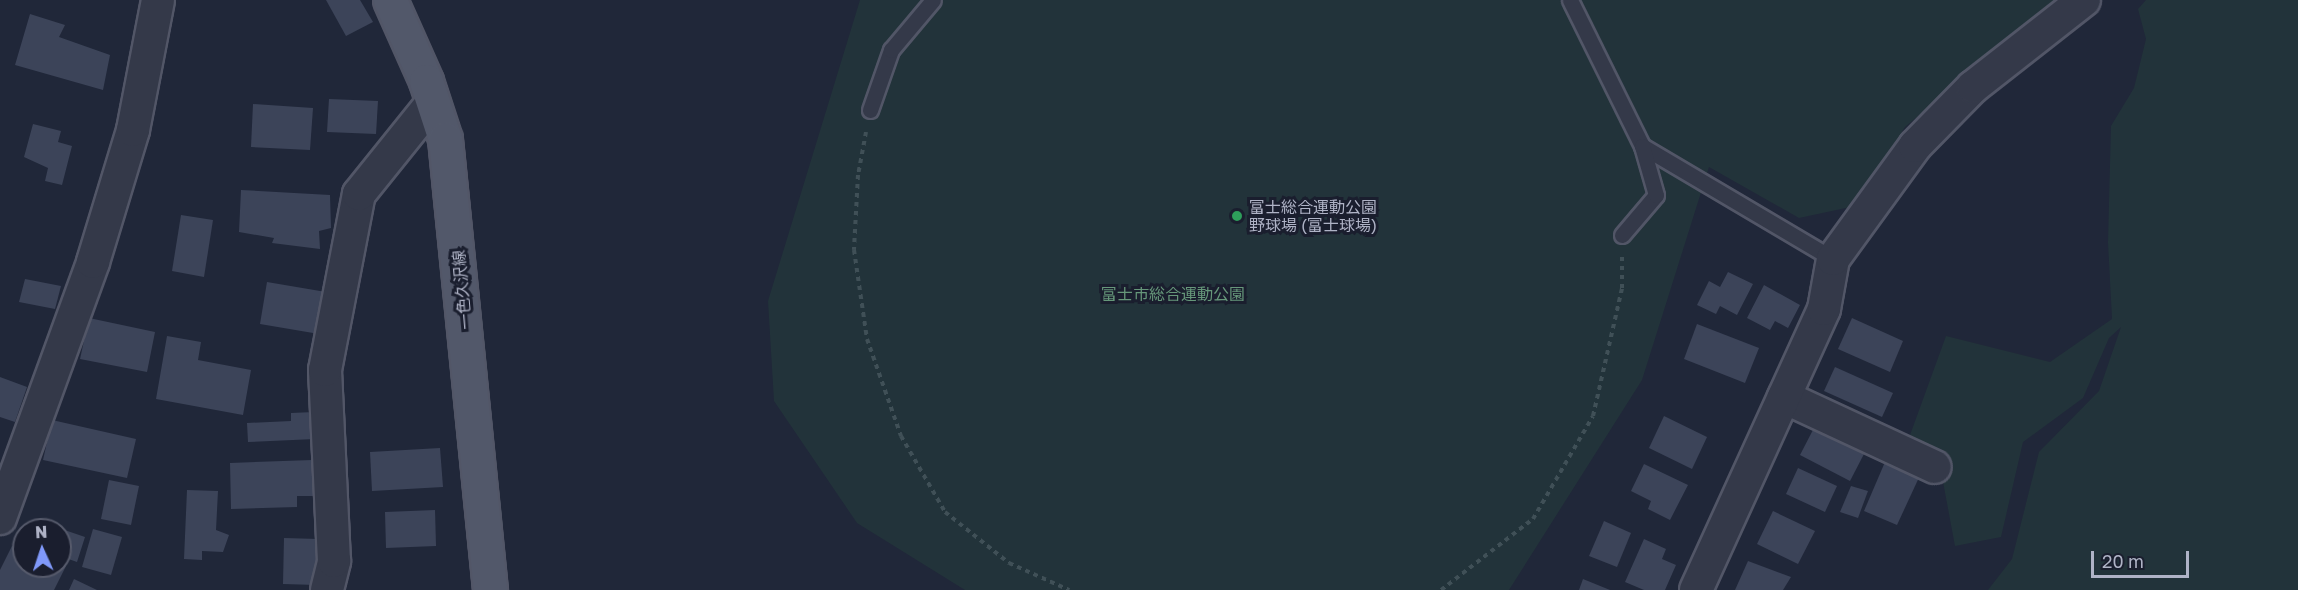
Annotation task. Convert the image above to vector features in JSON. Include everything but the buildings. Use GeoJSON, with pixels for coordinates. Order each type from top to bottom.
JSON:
{"type":"FeatureCollection","features":[{"type":"Feature","properties":{"kind":"main road","name":"一色久沢線"},"geometry":{"type":"LineString","coordinates":[[390,0],[402,20],[445,139],[454,208],[490,590]]}},
{"type":"Feature","properties":{"kind":"street"},"geometry":{"type":"LineString","coordinates":[[0,518],[93,262],[130,141],[158,0]]}},
{"type":"Feature","properties":{"kind":"street"},"geometry":{"type":"LineString","coordinates":[[1696,590],[1824,309],[1833,259],[1915,146],[1973,87],[2084,0]]}},
{"type":"Feature","properties":{"kind":"street"},"geometry":{"type":"LineString","coordinates":[[327,590],[334,561],[325,370],[359,194],[433,102]]}},
{"type":"Feature","properties":{"kind":"street"},"geometry":{"type":"LineString","coordinates":[[1784,397],[1935,467]]}},
{"type":"Feature","properties":{"kind":"lane"},"geometry":{"type":"LineString","coordinates":[[870,110],[891,50],[933,0]]}},
{"type":"Feature","properties":{"kind":"lane"},"geometry":{"type":"LineString","coordinates":[[1570,0],[1642,146],[1656,195],[1622,235]]}},
{"type":"Feature","properties":{"kind":"lane"},"geometry":{"type":"LineString","coordinates":[[1642,146],[1833,259]]}},
{"type":"Feature","properties":{"kind":"path"},"geometry":{"type":"LineString","coordinates":[[870,110],[858,175],[854,250],[867,339],[901,435],[945,512],[1009,563],[1069,590]]}},
{"type":"Feature","properties":{"kind":"path"},"geometry":{"type":"LineString","coordinates":[[1441,590],[1533,519],[1593,416],[1622,288],[1622,235]]}},
{"type":"Feature","properties":{"kind":"green space","name":"富士市総合運動公園"},"geometry":{"type":"Polygon","coordinates":[[[860,0],[2058,0],[1905,127],[1855,206],[1799,218],[1709,167],[1642,380],[1509,590],[965,590],[857,523],[774,401],[768,301],[860,0]]]}},
{"type":"Feature","properties":{"kind":"green space"},"geometry":{"type":"Polygon","coordinates":[[[2146,0],[2298,0],[2298,590],[1988,590],[2012,559],[2039,452],[2099,391],[2121,327],[2109,338],[2083,398],[2023,442],[2001,537],[1955,546],[1938,455],[1910,435],[1946,336],[2050,362],[2112,319],[2108,242],[2111,126],[2134,88],[2146,39],[2138,9],[2146,0]]]}},
{"type":"Feature","properties":{"kind":"place","name":"富士総合運動公園 野球場 (富士球場)"},"geometry":{"type":"Point","coordinates":[1237,216]}}]}
